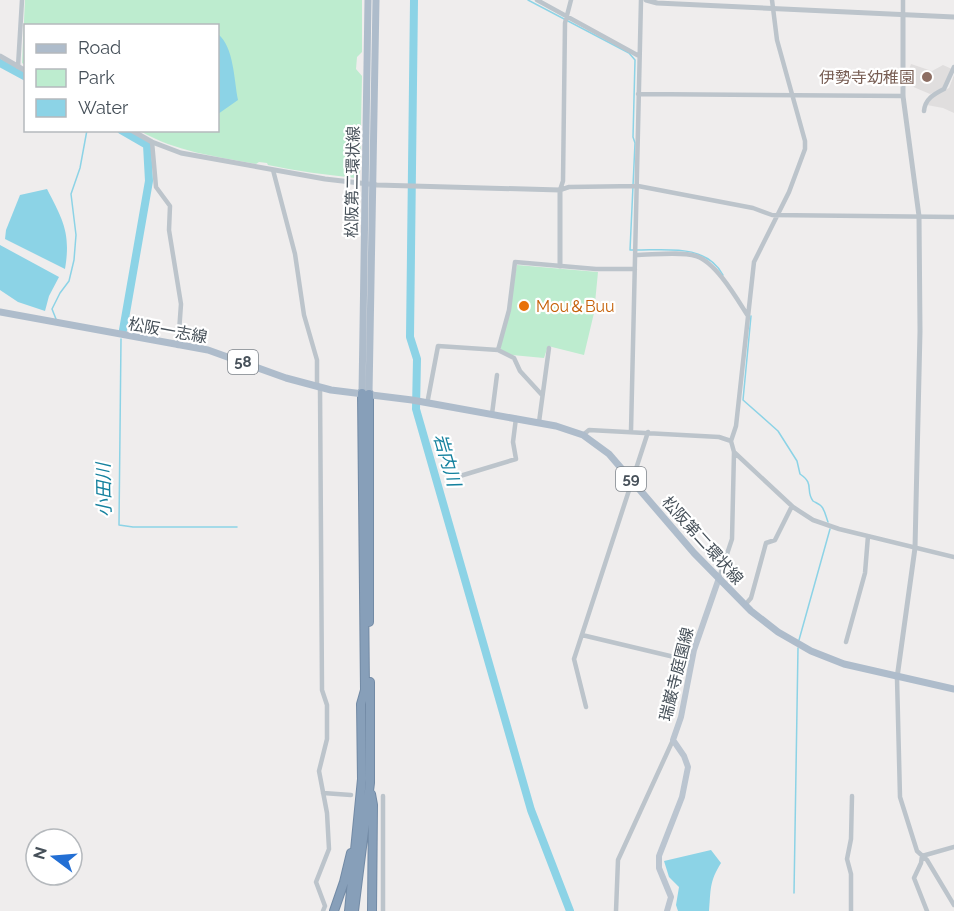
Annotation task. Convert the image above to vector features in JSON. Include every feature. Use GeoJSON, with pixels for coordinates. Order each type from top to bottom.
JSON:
{"type":"FeatureCollection","features":[{"type":"Feature","properties":{"kind":"highway"},"geometry":{"type":"LineString","coordinates":[[366,393],[370,783],[373,806],[372,911]]}},
{"type":"Feature","properties":{"kind":"highway"},"geometry":{"type":"LineString","coordinates":[[349,911],[362,779],[361,704],[365,690],[366,393]]}},
{"type":"Feature","properties":{"kind":"highway"},"geometry":{"type":"LineString","coordinates":[[354,911],[370,783]]}},
{"type":"Feature","properties":{"kind":"highway"},"geometry":{"type":"LineString","coordinates":[[334,911],[356,834]]}},
{"type":"Feature","properties":{"kind":"main road","name":"松阪第二環状線"},"geometry":{"type":"LineString","coordinates":[[368,0],[369,184],[366,393],[424,400],[539,422],[583,435],[609,454],[694,553],[745,605],[772,628],[798,644],[844,664],[897,678],[954,689]]}},
{"type":"Feature","properties":{"kind":"main road","name":"松阪第二環状線"},"geometry":{"type":"LineString","coordinates":[[369,184],[376,0]]}},
{"type":"Feature","properties":{"kind":"main road","name":"松阪一志線"},"geometry":{"type":"LineString","coordinates":[[0,312],[218,353],[286,378],[319,387],[366,393]]}},
{"type":"Feature","properties":{"kind":"main road","name":"瑞巌寺庭園線"},"geometry":{"type":"LineString","coordinates":[[667,911],[670,897],[658,868],[659,856],[682,797],[688,767],[684,756],[673,740],[681,717],[691,661],[719,578]]}},
{"type":"Feature","properties":{"kind":"street"},"geometry":{"type":"LineString","coordinates":[[18,67],[22,0]]}},
{"type":"Feature","properties":{"kind":"street"},"geometry":{"type":"LineString","coordinates":[[537,0],[639,56]]}},
{"type":"Feature","properties":{"kind":"street"},"geometry":{"type":"LineString","coordinates":[[560,266],[565,23],[571,0]]}},
{"type":"Feature","properties":{"kind":"street"},"geometry":{"type":"LineString","coordinates":[[631,431],[641,0]]}},
{"type":"Feature","properties":{"kind":"street"},"geometry":{"type":"LineString","coordinates":[[646,0],[657,3],[773,10],[954,17]]}},
{"type":"Feature","properties":{"kind":"street"},"geometry":{"type":"LineString","coordinates":[[719,578],[732,539],[734,452],[731,441],[736,426],[754,262],[789,192],[805,149],[805,141],[777,40],[772,0]]}},
{"type":"Feature","properties":{"kind":"street"},"geometry":{"type":"LineString","coordinates":[[903,0],[903,96],[919,216],[920,331],[915,548],[897,678],[900,797],[917,851],[927,860],[954,905]]}},
{"type":"Feature","properties":{"kind":"street"},"geometry":{"type":"LineString","coordinates":[[0,56],[24,70]]}},
{"type":"Feature","properties":{"kind":"street"},"geometry":{"type":"LineString","coordinates":[[924,111],[924,105],[932,95],[944,89],[954,67]]}},
{"type":"Feature","properties":{"kind":"street"},"geometry":{"type":"LineString","coordinates":[[638,94],[903,96]]}},
{"type":"Feature","properties":{"kind":"street"},"geometry":{"type":"LineString","coordinates":[[134,132],[152,142],[181,153],[273,170],[369,184],[560,190],[569,187],[635,186],[743,206],[777,215],[954,217]]}},
{"type":"Feature","properties":{"kind":"street"},"geometry":{"type":"LineString","coordinates":[[152,142],[156,188],[170,206],[170,230],[181,304],[178,346]]}},
{"type":"Feature","properties":{"kind":"street"},"geometry":{"type":"LineString","coordinates":[[273,170],[295,254],[304,315],[317,360],[319,387],[322,690],[327,705],[327,739],[319,771],[327,813],[329,849],[316,882],[325,906],[323,911]]}},
{"type":"Feature","properties":{"kind":"street"},"geometry":{"type":"LineString","coordinates":[[635,252],[692,255],[703,259],[748,314]]}},
{"type":"Feature","properties":{"kind":"street"},"geometry":{"type":"LineString","coordinates":[[498,350],[509,310],[515,262],[596,269],[635,269]]}},
{"type":"Feature","properties":{"kind":"street"},"geometry":{"type":"LineString","coordinates":[[424,400],[438,346],[498,350],[514,358],[524,376],[542,395]]}},
{"type":"Feature","properties":{"kind":"street"},"geometry":{"type":"LineString","coordinates":[[539,422],[549,348]]}},
{"type":"Feature","properties":{"kind":"street"},"geometry":{"type":"LineString","coordinates":[[492,414],[497,375]]}},
{"type":"Feature","properties":{"kind":"street"},"geometry":{"type":"LineString","coordinates":[[460,476],[516,459],[513,442],[516,418]]}},
{"type":"Feature","properties":{"kind":"street"},"geometry":{"type":"LineString","coordinates":[[583,435],[589,430],[631,431],[719,437],[731,441]]}},
{"type":"Feature","properties":{"kind":"street"},"geometry":{"type":"LineString","coordinates":[[586,707],[574,659],[648,432]]}},
{"type":"Feature","properties":{"kind":"street"},"geometry":{"type":"LineString","coordinates":[[734,452],[792,506],[816,521],[868,537],[954,557]]}},
{"type":"Feature","properties":{"kind":"street"},"geometry":{"type":"LineString","coordinates":[[745,605],[751,598],[766,543],[775,540],[792,506]]}},
{"type":"Feature","properties":{"kind":"street"},"geometry":{"type":"LineString","coordinates":[[846,642],[865,573],[868,537]]}},
{"type":"Feature","properties":{"kind":"street"},"geometry":{"type":"LineString","coordinates":[[582,636],[691,661]]}},
{"type":"Feature","properties":{"kind":"street"},"geometry":{"type":"LineString","coordinates":[[616,911],[618,860],[673,740]]}},
{"type":"Feature","properties":{"kind":"street"},"geometry":{"type":"LineString","coordinates":[[323,793],[351,795]]}},
{"type":"Feature","properties":{"kind":"street"},"geometry":{"type":"LineString","coordinates":[[382,911],[383,796]]}},
{"type":"Feature","properties":{"kind":"street"},"geometry":{"type":"LineString","coordinates":[[850,911],[851,874],[847,859],[851,839],[852,796]]}},
{"type":"Feature","properties":{"kind":"street"},"geometry":{"type":"LineString","coordinates":[[922,856],[954,847]]}},
{"type":"Feature","properties":{"kind":"street"},"geometry":{"type":"LineString","coordinates":[[922,856],[914,878],[927,911]]}},
{"type":"Feature","properties":{"kind":"shaded area","name":"伊勢寺幼稚園"},"geometry":{"type":"Polygon","coordinates":[[[911,64],[932,71],[943,65],[952,69],[943,88],[930,94],[904,83],[911,64]]]}},
{"type":"Feature","properties":{"kind":"shaded area"},"geometry":{"type":"Polygon","coordinates":[[[954,75],[954,113],[927,105],[934,96],[949,88],[954,75]]]}},
{"type":"Feature","properties":{"kind":"green space"},"geometry":{"type":"Polygon","coordinates":[[[25,0],[362,0],[362,52],[357,57],[356,69],[362,76],[360,174],[356,178],[334,176],[267,163],[256,164],[211,156],[182,149],[142,132],[219,132],[219,24],[24,24],[24,64],[22,63],[25,0]]]}},
{"type":"Feature","properties":{"kind":"green space"},"geometry":{"type":"Polygon","coordinates":[[[517,265],[598,272],[594,313],[584,355],[548,346],[544,358],[512,355],[501,351],[517,265]]]}},
{"type":"Feature","properties":{"kind":"water"},"geometry":{"type":"Polygon","coordinates":[[[219,35],[230,55],[238,100],[219,113],[219,35]]]}},
{"type":"Feature","properties":{"kind":"water"},"geometry":{"type":"Polygon","coordinates":[[[47,189],[64,227],[67,246],[65,269],[5,239],[6,230],[20,195],[47,189]]]}},
{"type":"Feature","properties":{"kind":"water"},"geometry":{"type":"Polygon","coordinates":[[[0,245],[59,277],[49,296],[45,311],[18,302],[0,290],[0,245]]]}},
{"type":"Feature","properties":{"kind":"water"},"geometry":{"type":"Polygon","coordinates":[[[711,850],[721,863],[712,881],[709,911],[678,911],[676,905],[679,887],[669,877],[664,861],[711,850]]]}},
{"type":"Feature","properties":{"kind":"waterway","name":"岩内川"},"geometry":{"type":"LineString","coordinates":[[414,0],[410,337],[417,359],[416,409],[531,810],[570,911]]}},
{"type":"Feature","properties":{"kind":"waterway"},"geometry":{"type":"LineString","coordinates":[[528,0],[629,53],[635,60],[633,137],[635,143],[630,250],[682,250],[694,253],[706,257],[723,275]]}},
{"type":"Feature","properties":{"kind":"waterway","name":"小田川"},"geometry":{"type":"LineString","coordinates":[[0,63],[24,76]]}},
{"type":"Feature","properties":{"kind":"waterway"},"geometry":{"type":"LineString","coordinates":[[56,319],[52,309],[69,281],[74,260],[76,235],[71,194],[80,168],[87,132]]}},
{"type":"Feature","properties":{"kind":"waterway","name":"小田川"},"geometry":{"type":"LineString","coordinates":[[123,330],[149,181],[147,145],[124,132]]}},
{"type":"Feature","properties":{"kind":"waterway"},"geometry":{"type":"LineString","coordinates":[[751,316],[743,400],[778,431],[797,461],[800,474],[809,484],[813,501],[822,507],[828,522]]}},
{"type":"Feature","properties":{"kind":"waterway","name":"小田川"},"geometry":{"type":"LineString","coordinates":[[121,339],[119,525],[237,527]]}},
{"type":"Feature","properties":{"kind":"waterway"},"geometry":{"type":"LineString","coordinates":[[799,640],[830,529]]}},
{"type":"Feature","properties":{"kind":"waterway"},"geometry":{"type":"LineString","coordinates":[[794,893],[798,648]]}},
{"type":"Feature","properties":{"kind":"place","name":"伊勢寺幼稚園"},"geometry":{"type":"Point","coordinates":[927,77]}},
{"type":"Feature","properties":{"kind":"place","name":"Mou＆Buu"},"geometry":{"type":"Point","coordinates":[524,306]}}]}
